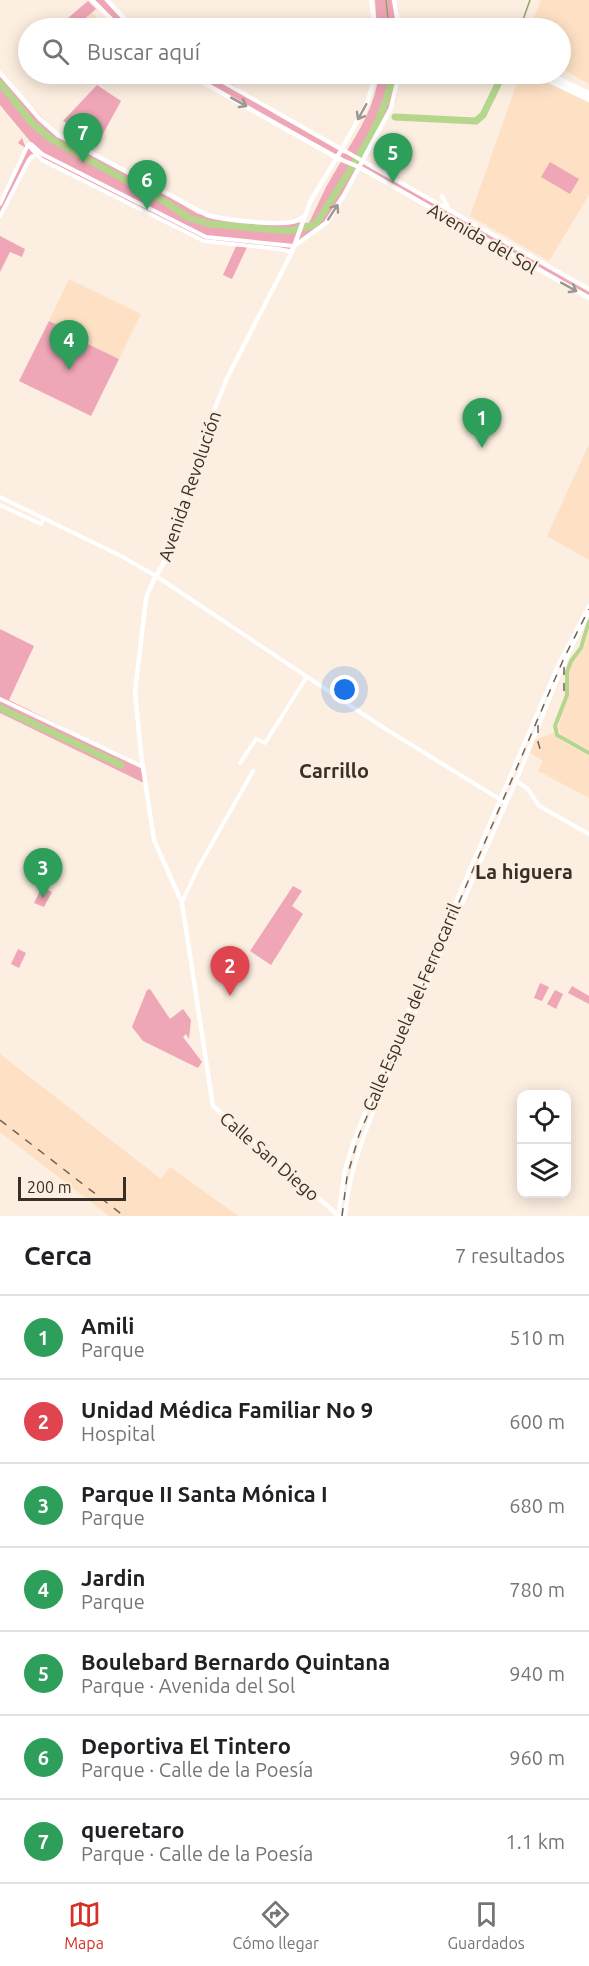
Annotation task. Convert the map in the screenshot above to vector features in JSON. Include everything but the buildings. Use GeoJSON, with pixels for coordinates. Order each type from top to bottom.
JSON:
{"type":"FeatureCollection","features":[{"type":"Feature","properties":{"kind":"main road"},"geometry":{"type":"LineString","coordinates":[[92,0],[110,18]]}},
{"type":"Feature","properties":{"kind":"main road"},"geometry":{"type":"LineString","coordinates":[[107,0],[124,18]]}},
{"type":"Feature","properties":{"kind":"main road"},"geometry":{"type":"LineString","coordinates":[[371,0],[374,18]]}},
{"type":"Feature","properties":{"kind":"main road"},"geometry":{"type":"LineString","coordinates":[[394,0],[397,18]]}},
{"type":"Feature","properties":{"kind":"main road"},"geometry":{"type":"LineString","coordinates":[[0,72],[40,119],[58,135],[207,215],[219,218],[279,222],[292,222],[304,217]]}},
{"type":"Feature","properties":{"kind":"main road","name":"Avenida del Sol"},"geometry":{"type":"LineString","coordinates":[[206,84],[337,158],[359,167],[589,298]]}},
{"type":"Feature","properties":{"kind":"main road","name":"Avenida Revolución"},"geometry":{"type":"LineString","coordinates":[[200,1019],[182,903],[154,840],[143,767],[135,692],[146,599],[150,586],[172,547],[203,437],[228,376],[295,246],[312,198],[337,158],[345,151],[371,95],[374,84]]}},
{"type":"Feature","properties":{"kind":"main road","name":"Avenida Revolución"},"geometry":{"type":"LineString","coordinates":[[295,246],[326,223],[391,108],[397,84]]}},
{"type":"Feature","properties":{"kind":"main road"},"geometry":{"type":"LineString","coordinates":[[560,84],[589,96]]}},
{"type":"Feature","properties":{"kind":"main road"},"geometry":{"type":"LineString","coordinates":[[567,84],[589,96]]}},
{"type":"Feature","properties":{"kind":"main road"},"geometry":{"type":"LineString","coordinates":[[442,196],[449,210]]}},
{"type":"Feature","properties":{"kind":"main road","name":"Calle San Diego"},"geometry":{"type":"LineString","coordinates":[[200,1019],[207,1076],[215,1110],[302,1182],[339,1216]]}},
{"type":"Feature","properties":{"kind":"street"},"geometry":{"type":"LineString","coordinates":[[118,12],[126,18]]}},
{"type":"Feature","properties":{"kind":"street","name":"Avenida del Sol"},"geometry":{"type":"LineString","coordinates":[[227,84],[589,289]]}},
{"type":"Feature","properties":{"kind":"street"},"geometry":{"type":"LineString","coordinates":[[0,204],[29,145],[37,154],[204,241],[292,252]]}},
{"type":"Feature","properties":{"kind":"street"},"geometry":{"type":"LineString","coordinates":[[0,216],[29,160],[37,154]]}},
{"type":"Feature","properties":{"kind":"street"},"geometry":{"type":"LineString","coordinates":[[37,154],[206,237],[295,246]]}},
{"type":"Feature","properties":{"kind":"street"},"geometry":{"type":"LineString","coordinates":[[0,497],[121,556],[156,576],[306,678],[441,765],[506,803]]}},
{"type":"Feature","properties":{"kind":"street"},"geometry":{"type":"LineString","coordinates":[[0,505],[41,524],[44,519]]}},
{"type":"Feature","properties":{"kind":"street","name":"Calle Espuela del Ferrocarril"},"geometry":{"type":"LineString","coordinates":[[339,1216],[345,1169],[353,1143],[559,663],[589,606]]}},
{"type":"Feature","properties":{"kind":"street","name":"Calle Espuela del Ferrocarril"},"geometry":{"type":"LineString","coordinates":[[345,1216],[352,1173],[364,1134],[571,650],[589,614]]}},
{"type":"Feature","properties":{"kind":"street"},"geometry":{"type":"LineString","coordinates":[[240,762],[256,739],[265,742],[306,678]]}},
{"type":"Feature","properties":{"kind":"street"},"geometry":{"type":"LineString","coordinates":[[0,699],[143,767]]}},
{"type":"Feature","properties":{"kind":"street"},"geometry":{"type":"LineString","coordinates":[[182,903],[197,870],[253,771]]}},
{"type":"Feature","properties":{"kind":"street"},"geometry":{"type":"LineString","coordinates":[[516,781],[528,789],[539,806],[589,834]]}},
{"type":"Feature","properties":{"kind":"street"},"geometry":{"type":"LineString","coordinates":[[476,856],[481,859]]}},
{"type":"Feature","properties":{"kind":"shaded area"},"geometry":{"type":"Polygon","coordinates":[[[94,0],[108,0],[125,18],[111,18],[94,0]]]}},
{"type":"Feature","properties":{"kind":"shaded area"},"geometry":{"type":"Polygon","coordinates":[[[375,0],[395,0],[398,18],[376,18],[375,0]]]}},
{"type":"Feature","properties":{"kind":"shaded area"},"geometry":{"type":"Polygon","coordinates":[[[541,0],[589,0],[589,84],[571,74],[571,18],[534,18],[541,0]]]}},
{"type":"Feature","properties":{"kind":"shaded area"},"geometry":{"type":"Polygon","coordinates":[[[88,1],[96,9],[86,18],[68,18],[88,1]]]}},
{"type":"Feature","properties":{"kind":"shaded area"},"geometry":{"type":"Polygon","coordinates":[[[92,12],[97,18],[87,18],[92,12]]]}},
{"type":"Feature","properties":{"kind":"shaded area"},"geometry":{"type":"Polygon","coordinates":[[[0,74],[66,142],[198,214],[241,220],[309,223],[343,158],[207,84],[232,84],[275,114],[345,154],[371,106],[377,84],[398,84],[395,102],[363,164],[589,292],[589,295],[361,168],[326,223],[290,246],[290,249],[248,245],[232,279],[223,275],[237,244],[204,240],[31,154],[0,215],[0,201],[26,148],[18,143],[22,138],[25,146],[159,214],[39,152],[0,105],[0,74]]]}},
{"type":"Feature","properties":{"kind":"shaded area"},"geometry":{"type":"Polygon","coordinates":[[[516,84],[555,84],[589,100],[589,195],[549,261],[470,216],[516,84]]]}},
{"type":"Feature","properties":{"kind":"shaded area"},"geometry":{"type":"Polygon","coordinates":[[[97,85],[121,101],[99,141],[63,121],[97,85]]]}},
{"type":"Feature","properties":{"kind":"shaded area"},"geometry":{"type":"Polygon","coordinates":[[[550,162],[579,179],[570,194],[541,177],[550,162]]]}},
{"type":"Feature","properties":{"kind":"shaded area"},"geometry":{"type":"Polygon","coordinates":[[[0,236],[25,249],[22,257],[10,252],[0,272],[0,236]]]}},
{"type":"Feature","properties":{"kind":"shaded area"},"geometry":{"type":"Polygon","coordinates":[[[69,279],[141,314],[119,359],[65,332],[66,329],[49,321],[69,279]]]}},
{"type":"Feature","properties":{"kind":"shaded area"},"geometry":{"type":"Polygon","coordinates":[[[49,321],[66,329],[65,333],[119,359],[91,416],[19,381],[49,321]]]}},
{"type":"Feature","properties":{"kind":"shaded area"},"geometry":{"type":"Polygon","coordinates":[[[589,444],[589,560],[547,536],[589,444]]]}},
{"type":"Feature","properties":{"kind":"shaded area"},"geometry":{"type":"Polygon","coordinates":[[[0,629],[34,646],[9,700],[143,767],[146,784],[0,713],[0,629]]]}},
{"type":"Feature","properties":{"kind":"shaded area"},"geometry":{"type":"Polygon","coordinates":[[[589,630],[589,750],[562,735],[558,728],[568,700],[568,675],[574,657],[582,652],[589,630]]]}},
{"type":"Feature","properties":{"kind":"shaded area"},"geometry":{"type":"Polygon","coordinates":[[[553,733],[562,741],[589,756],[589,798],[538,771],[543,761],[529,752],[534,740],[553,733]]]}},
{"type":"Feature","properties":{"kind":"shaded area"},"geometry":{"type":"Polygon","coordinates":[[[293,886],[302,891],[292,906],[303,914],[271,965],[250,951],[293,886]]]}},
{"type":"Feature","properties":{"kind":"shaded area"},"geometry":{"type":"Polygon","coordinates":[[[42,887],[52,892],[44,907],[34,903],[42,887]]]}},
{"type":"Feature","properties":{"kind":"shaded area"},"geometry":{"type":"Polygon","coordinates":[[[18,949],[26,953],[19,968],[11,964],[18,949]]]}},
{"type":"Feature","properties":{"kind":"shaded area"},"geometry":{"type":"Polygon","coordinates":[[[540,983],[549,987],[542,1001],[534,998],[540,983]]]}},
{"type":"Feature","properties":{"kind":"shaded area"},"geometry":{"type":"Polygon","coordinates":[[[572,986],[589,996],[589,1004],[568,993],[572,986]]]}},
{"type":"Feature","properties":{"kind":"shaded area"},"geometry":{"type":"Polygon","coordinates":[[[150,989],[170,1019],[183,1009],[191,1020],[189,1039],[186,1034],[183,1037],[202,1062],[198,1068],[143,1041],[132,1027],[147,990],[150,989]]]}},
{"type":"Feature","properties":{"kind":"shaded area"},"geometry":{"type":"Polygon","coordinates":[[[555,990],[563,994],[556,1009],[547,1004],[555,990]]]}},
{"type":"Feature","properties":{"kind":"shaded area"},"geometry":{"type":"Polygon","coordinates":[[[0,1054],[161,1179],[170,1167],[238,1216],[109,1216],[0,1132],[0,1054]]]}},
{"type":"Feature","properties":{"kind":"waterway"},"geometry":{"type":"LineString","coordinates":[[386,0],[388,18]]}},
{"type":"Feature","properties":{"kind":"waterway"},"geometry":{"type":"LineString","coordinates":[[524,18],[530,0]]}},
{"type":"Feature","properties":{"kind":"waterway"},"geometry":{"type":"LineString","coordinates":[[0,83],[32,123],[51,139],[167,203],[189,218],[210,224],[289,231],[314,225],[321,217],[364,148],[382,112],[390,84]]}},
{"type":"Feature","properties":{"kind":"waterway"},"geometry":{"type":"LineString","coordinates":[[395,117],[476,121],[483,115],[498,84]]}},
{"type":"Feature","properties":{"kind":"waterway"},"geometry":{"type":"LineString","coordinates":[[589,621],[581,648],[571,661],[567,672],[567,695],[555,726],[557,735],[589,753]]}},
{"type":"Feature","properties":{"kind":"waterway"},"geometry":{"type":"LineString","coordinates":[[0,708],[121,765]]}},
{"type":"Feature","properties":{"kind":"railway"},"geometry":{"type":"LineString","coordinates":[[342,1216],[347,1177],[359,1135],[564,658],[589,609]]}},
{"type":"Feature","properties":{"kind":"railway"},"geometry":{"type":"LineString","coordinates":[[564,667],[564,691]]}},
{"type":"Feature","properties":{"kind":"railway"},"geometry":{"type":"LineString","coordinates":[[538,725],[538,742],[541,752]]}},
{"type":"Feature","properties":{"kind":"railway"},"geometry":{"type":"LineString","coordinates":[[0,1120],[124,1216]]}},
{"type":"Feature","properties":{"kind":"place","name":"queretaro"},"geometry":{"type":"Point","coordinates":[83,163]}},
{"type":"Feature","properties":{"kind":"place","name":"Boulebard Bernardo Quintana"},"geometry":{"type":"Point","coordinates":[393,183]}},
{"type":"Feature","properties":{"kind":"place","name":"Deportiva El Tintero"},"geometry":{"type":"Point","coordinates":[147,210]}},
{"type":"Feature","properties":{"kind":"place","name":"Jardin"},"geometry":{"type":"Point","coordinates":[69,370]}},
{"type":"Feature","properties":{"kind":"place","name":"Amili"},"geometry":{"type":"Point","coordinates":[482,448]}},
{"type":"Feature","properties":{"kind":"place","name":"Parque II Santa Mónica I"},"geometry":{"type":"Point","coordinates":[43,898]}},
{"type":"Feature","properties":{"kind":"place","name":"Unidad Médica Familiar No 9"},"geometry":{"type":"Point","coordinates":[230,996]}},
{"type":"Feature","properties":{"kind":"district","name":"Carrillo"},"geometry":{"type":"Point","coordinates":[334,770]}},
{"type":"Feature","properties":{"kind":"district","name":"La higuera"},"geometry":{"type":"Point","coordinates":[524,871]}}]}
